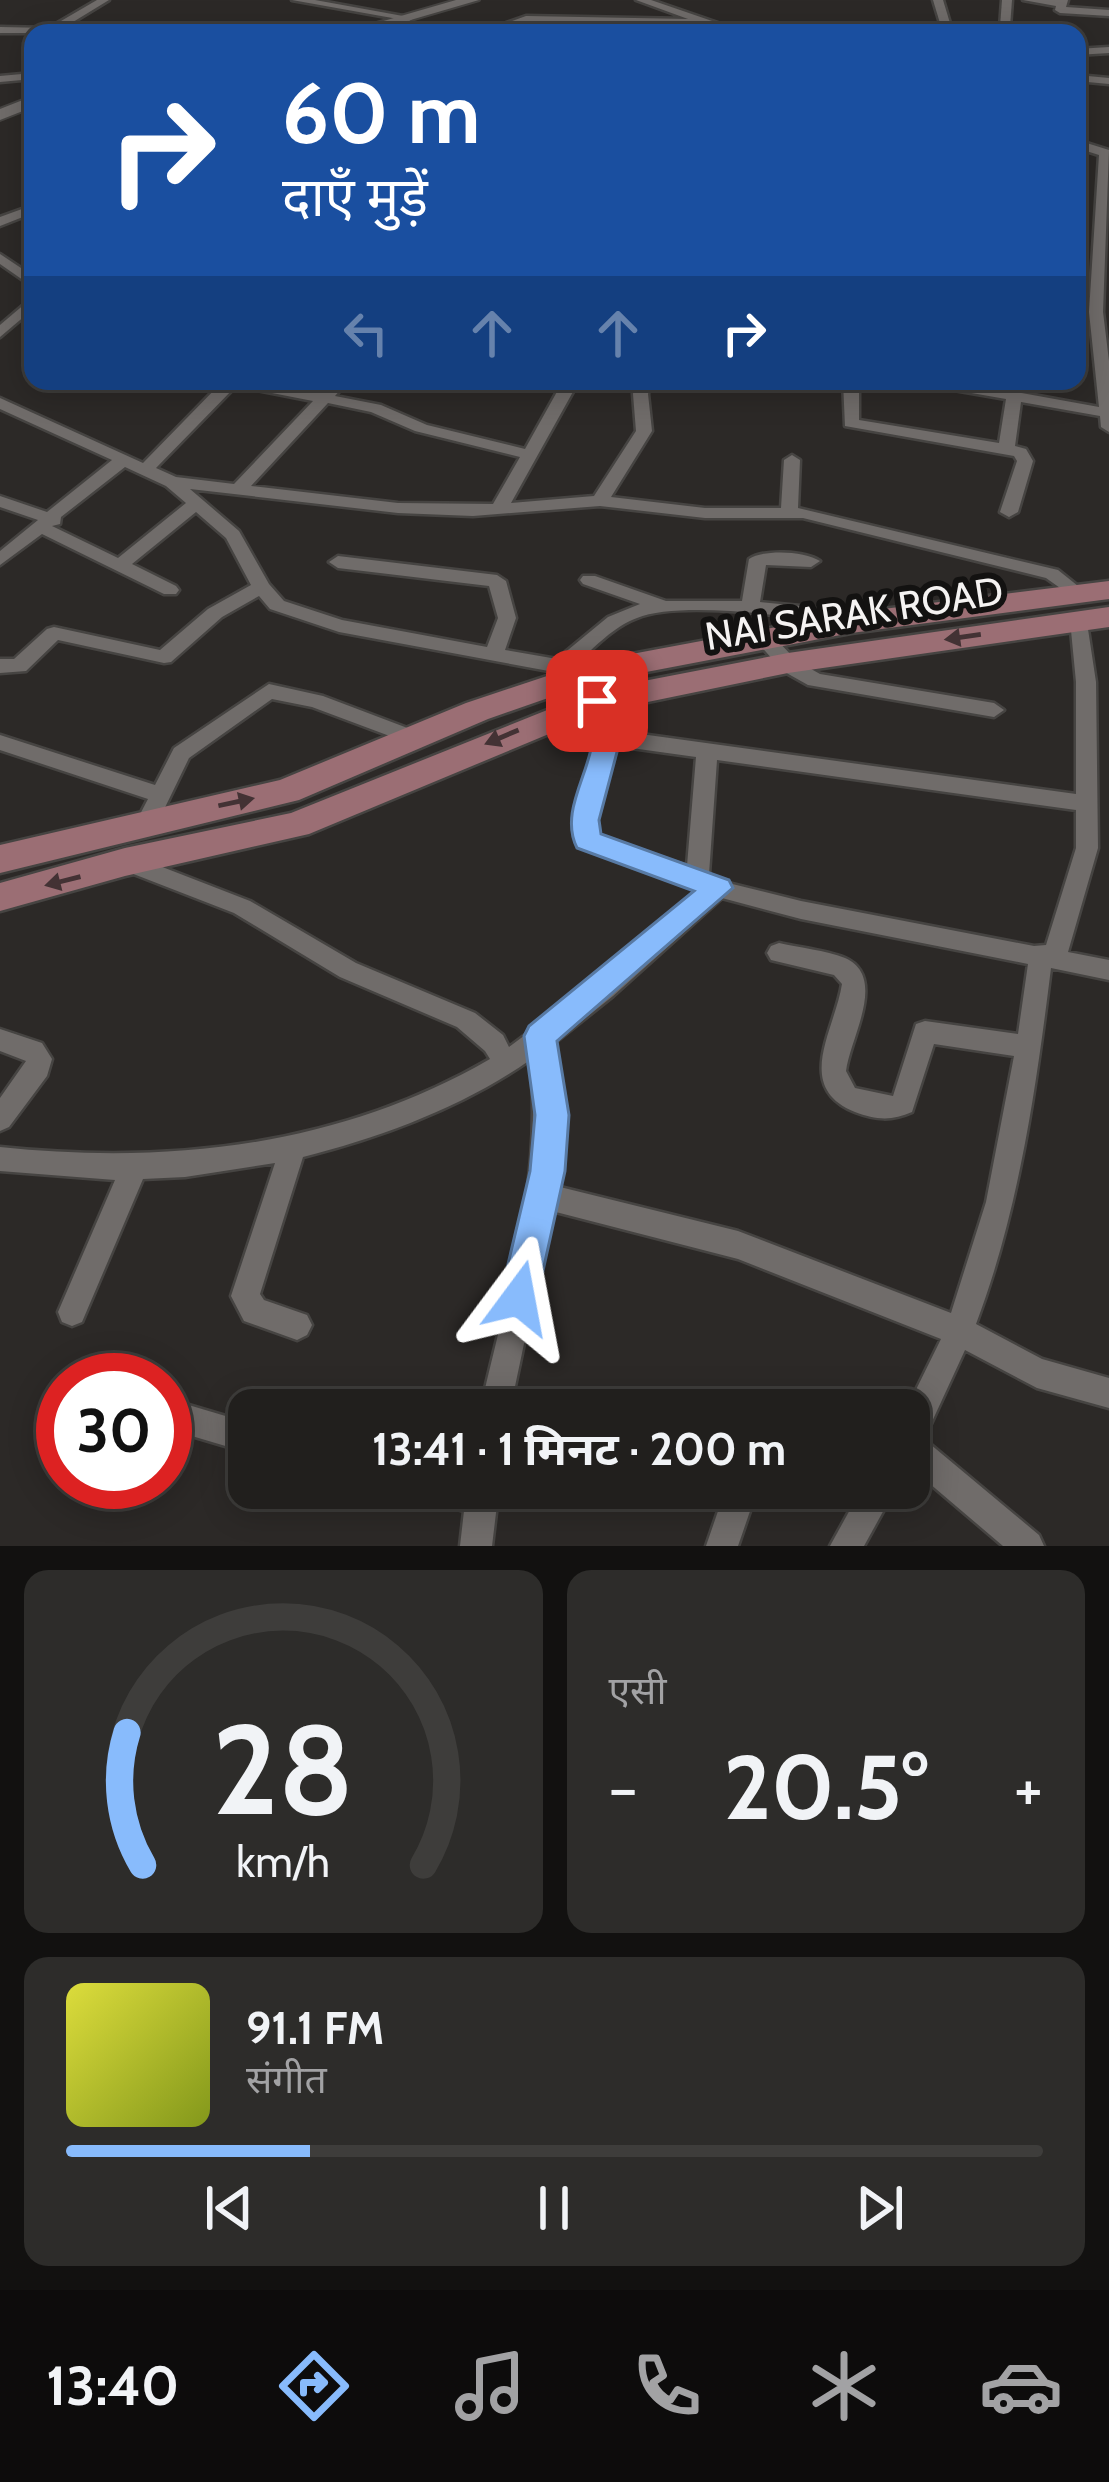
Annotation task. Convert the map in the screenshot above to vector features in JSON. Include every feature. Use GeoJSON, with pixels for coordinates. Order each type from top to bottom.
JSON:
{"type":"FeatureCollection","features":[{"type":"Feature","properties":{"kind":"main road"},"geometry":{"type":"LineString","coordinates":[[395,24],[472,0]]}},
{"type":"Feature","properties":{"kind":"main road"},"geometry":{"type":"LineString","coordinates":[[403,24],[487,0]]}},
{"type":"Feature","properties":{"kind":"main road"},"geometry":{"type":"LineString","coordinates":[[0,111],[24,91]]}},
{"type":"Feature","properties":{"kind":"main road","name":"NAI SARAK ROAD"},"geometry":{"type":"LineString","coordinates":[[0,897],[125,862],[297,825],[580,680],[788,663],[1088,610],[1109,590]]}},
{"type":"Feature","properties":{"kind":"main road","name":"NAI SARAK ROAD"},"geometry":{"type":"LineString","coordinates":[[0,859],[152,808],[287,791],[411,737],[757,624],[1088,610]]}},
{"type":"Feature","properties":{"kind":"street"},"geometry":{"type":"LineString","coordinates":[[0,16],[65,24],[104,0]]}},
{"type":"Feature","properties":{"kind":"street"},"geometry":{"type":"LineString","coordinates":[[297,0],[409,18]]}},
{"type":"Feature","properties":{"kind":"street"},"geometry":{"type":"LineString","coordinates":[[641,0],[713,24]]}},
{"type":"Feature","properties":{"kind":"street"},"geometry":{"type":"LineString","coordinates":[[1028,0],[1062,2],[1060,10],[1109,14]]}},
{"type":"Feature","properties":{"kind":"street"},"geometry":{"type":"LineString","coordinates":[[504,24],[513,20],[575,24]]}},
{"type":"Feature","properties":{"kind":"street"},"geometry":{"type":"LineString","coordinates":[[668,21],[673,24]]}},
{"type":"Feature","properties":{"kind":"street"},"geometry":{"type":"LineString","coordinates":[[631,24],[706,22]]}},
{"type":"Feature","properties":{"kind":"street"},"geometry":{"type":"LineString","coordinates":[[978,390],[1108,415],[1100,234],[1107,153]]}},
{"type":"Feature","properties":{"kind":"street"},"geometry":{"type":"LineString","coordinates":[[0,222],[24,212]]}},
{"type":"Feature","properties":{"kind":"street"},"geometry":{"type":"LineString","coordinates":[[17,215],[24,219]]}},
{"type":"Feature","properties":{"kind":"street"},"geometry":{"type":"LineString","coordinates":[[1086,232],[1100,234]]}},
{"type":"Feature","properties":{"kind":"street"},"geometry":{"type":"LineString","coordinates":[[0,258],[24,276]]}},
{"type":"Feature","properties":{"kind":"street"},"geometry":{"type":"LineString","coordinates":[[0,333],[24,311]]}},
{"type":"Feature","properties":{"kind":"street"},"geometry":{"type":"LineString","coordinates":[[145,470],[225,390]]}},
{"type":"Feature","properties":{"kind":"street"},"geometry":{"type":"LineString","coordinates":[[285,390],[526,454]]}},
{"type":"Feature","properties":{"kind":"street"},"geometry":{"type":"LineString","coordinates":[[240,488],[332,390]]}},
{"type":"Feature","properties":{"kind":"street"},"geometry":{"type":"LineString","coordinates":[[500,509],[526,454],[565,390]]}},
{"type":"Feature","properties":{"kind":"street"},"geometry":{"type":"LineString","coordinates":[[600,501],[644,431],[641,390]]}},
{"type":"Feature","properties":{"kind":"street"},"geometry":{"type":"LineString","coordinates":[[851,390],[851,423],[1020,452],[1025,461],[1009,512]]}},
{"type":"Feature","properties":{"kind":"street"},"geometry":{"type":"LineString","coordinates":[[1056,404],[1057,390]]}},
{"type":"Feature","properties":{"kind":"street"},"geometry":{"type":"LineString","coordinates":[[1006,449],[1014,397]]}},
{"type":"Feature","properties":{"kind":"street"},"geometry":{"type":"LineString","coordinates":[[0,403],[172,482],[232,535],[261,587],[277,604],[302,616],[494,653],[580,680],[603,707],[608,737],[585,820],[587,840],[708,884],[898,930],[1048,954],[1109,970]]}},
{"type":"Feature","properties":{"kind":"street"},"geometry":{"type":"LineString","coordinates":[[0,559],[49,524],[77,488],[124,460]]}},
{"type":"Feature","properties":{"kind":"street"},"geometry":{"type":"LineString","coordinates":[[789,514],[791,460]]}},
{"type":"Feature","properties":{"kind":"street"},"geometry":{"type":"LineString","coordinates":[[172,482],[398,508],[500,509],[600,501],[705,513],[832,518],[1052,574],[1088,610],[1087,804],[1098,851],[1048,954],[1006,1183],[961,1332],[930,1394]]}},
{"type":"Feature","properties":{"kind":"street"},"geometry":{"type":"LineString","coordinates":[[0,501],[170,590]]}},
{"type":"Feature","properties":{"kind":"street"},"geometry":{"type":"LineString","coordinates":[[120,565],[198,502]]}},
{"type":"Feature","properties":{"kind":"street"},"geometry":{"type":"LineString","coordinates":[[757,624],[761,556],[811,561]]}},
{"type":"Feature","properties":{"kind":"street"},"geometry":{"type":"LineString","coordinates":[[338,562],[497,581],[507,617],[494,653]]}},
{"type":"Feature","properties":{"kind":"street"},"geometry":{"type":"LineString","coordinates":[[589,580],[665,607],[757,624],[788,663],[832,684],[994,710]]}},
{"type":"Feature","properties":{"kind":"street"},"geometry":{"type":"LineString","coordinates":[[0,666],[19,666],[49,635],[59,633],[148,658],[164,657],[215,613],[261,587]]}},
{"type":"Feature","properties":{"kind":"street"},"geometry":{"type":"LineString","coordinates":[[580,680],[633,611],[665,607]]}},
{"type":"Feature","properties":{"kind":"street"},"geometry":{"type":"LineString","coordinates":[[0,742],[152,808],[181,753],[269,691],[316,700],[411,737]]}},
{"type":"Feature","properties":{"kind":"street"},"geometry":{"type":"LineString","coordinates":[[608,737],[1087,804]]}},
{"type":"Feature","properties":{"kind":"street"},"geometry":{"type":"LineString","coordinates":[[0,1159],[133,1170],[243,1157],[367,1127],[482,1077],[540,1036],[708,884],[707,753]]}},
{"type":"Feature","properties":{"kind":"street"},"geometry":{"type":"LineString","coordinates":[[125,862],[242,907],[348,970],[466,1020],[494,1042],[504,1061]]}},
{"type":"Feature","properties":{"kind":"street"},"geometry":{"type":"LineString","coordinates":[[779,953],[841,968],[855,981],[851,1016],[831,1072],[831,1083],[844,1099],[881,1108],[903,1104],[925,1032],[1029,1046]]}},
{"type":"Feature","properties":{"kind":"street"},"geometry":{"type":"LineString","coordinates":[[500,1389],[542,1196],[552,1115],[540,1036]]}},
{"type":"Feature","properties":{"kind":"street"},"geometry":{"type":"LineString","coordinates":[[0,1040],[33,1051],[38,1068],[0,1119]]}},
{"type":"Feature","properties":{"kind":"street"},"geometry":{"type":"LineString","coordinates":[[294,1145],[245,1296],[254,1311],[297,1325]]}},
{"type":"Feature","properties":{"kind":"street"},"geometry":{"type":"LineString","coordinates":[[72,1312],[133,1170]]}},
{"type":"Feature","properties":{"kind":"street"},"geometry":{"type":"LineString","coordinates":[[542,1196],[738,1245],[961,1332],[1037,1373],[1109,1393]]}},
{"type":"Feature","properties":{"kind":"street"},"geometry":{"type":"LineString","coordinates":[[192,1421],[228,1432]]}},
{"type":"Feature","properties":{"kind":"street"},"geometry":{"type":"LineString","coordinates":[[930,1464],[1028,1546]]}},
{"type":"Feature","properties":{"kind":"street"},"geometry":{"type":"LineString","coordinates":[[476,1546],[480,1509]]}},
{"type":"Feature","properties":{"kind":"street"},"geometry":{"type":"LineString","coordinates":[[722,1546],[735,1509]]}},
{"type":"Feature","properties":{"kind":"street"},"geometry":{"type":"LineString","coordinates":[[846,1546],[868,1509]]}},
{"type":"Feature","properties":{"kind":"route"},"geometry":{"type":"LineString","coordinates":[[519,1298],[547,1171],[552,1115],[540,1036],[718,888],[587,840],[585,820],[608,737],[607,719],[597,701]]}}]}
